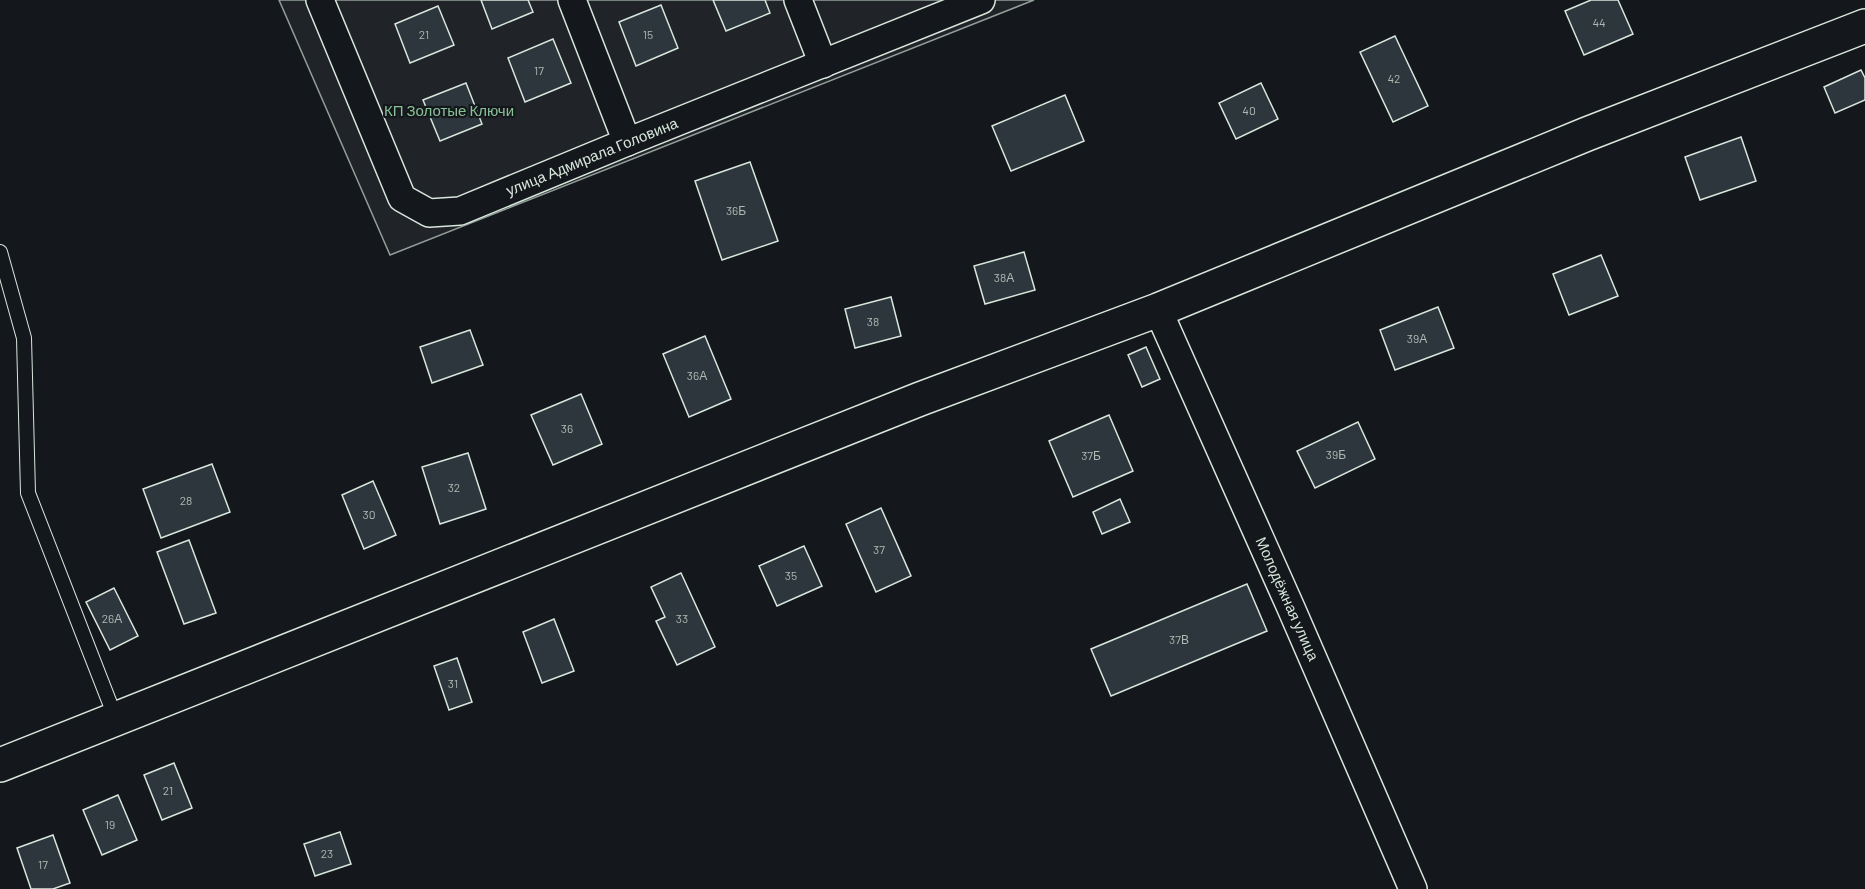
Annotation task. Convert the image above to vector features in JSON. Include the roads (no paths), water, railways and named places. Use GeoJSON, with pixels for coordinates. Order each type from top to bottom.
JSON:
{"type":"FeatureCollection","features":[{"type":"Feature","properties":{"kind":"street","name":"улица Адмирала Головина"},"geometry":{"type":"LineString","coordinates":[[320,0],[402,198],[429,213],[460,211],[981,0]]}},
{"type":"Feature","properties":{"kind":"street"},"geometry":{"type":"LineString","coordinates":[[572,0],[627,142]]}},
{"type":"Feature","properties":{"kind":"street"},"geometry":{"type":"LineString","coordinates":[[798,0],[823,64]]}},
{"type":"Feature","properties":{"kind":"street"},"geometry":{"type":"LineString","coordinates":[[0,765],[920,399],[1158,310],[1587,134],[1865,26]]}},
{"type":"Feature","properties":{"kind":"street","name":"Молодёжная улица"},"geometry":{"type":"LineString","coordinates":[[1158,310],[1292,608],[1413,889]]}},
{"type":"Feature","properties":{"kind":"lane"},"geometry":{"type":"LineString","coordinates":[[0,252],[24,338],[28,493],[116,720]]}},
{"type":"Feature","properties":{"kind":"park label","name":"КП Золотые Ключи"},"geometry":{"type":"Point","coordinates":[449,111]}}]}
